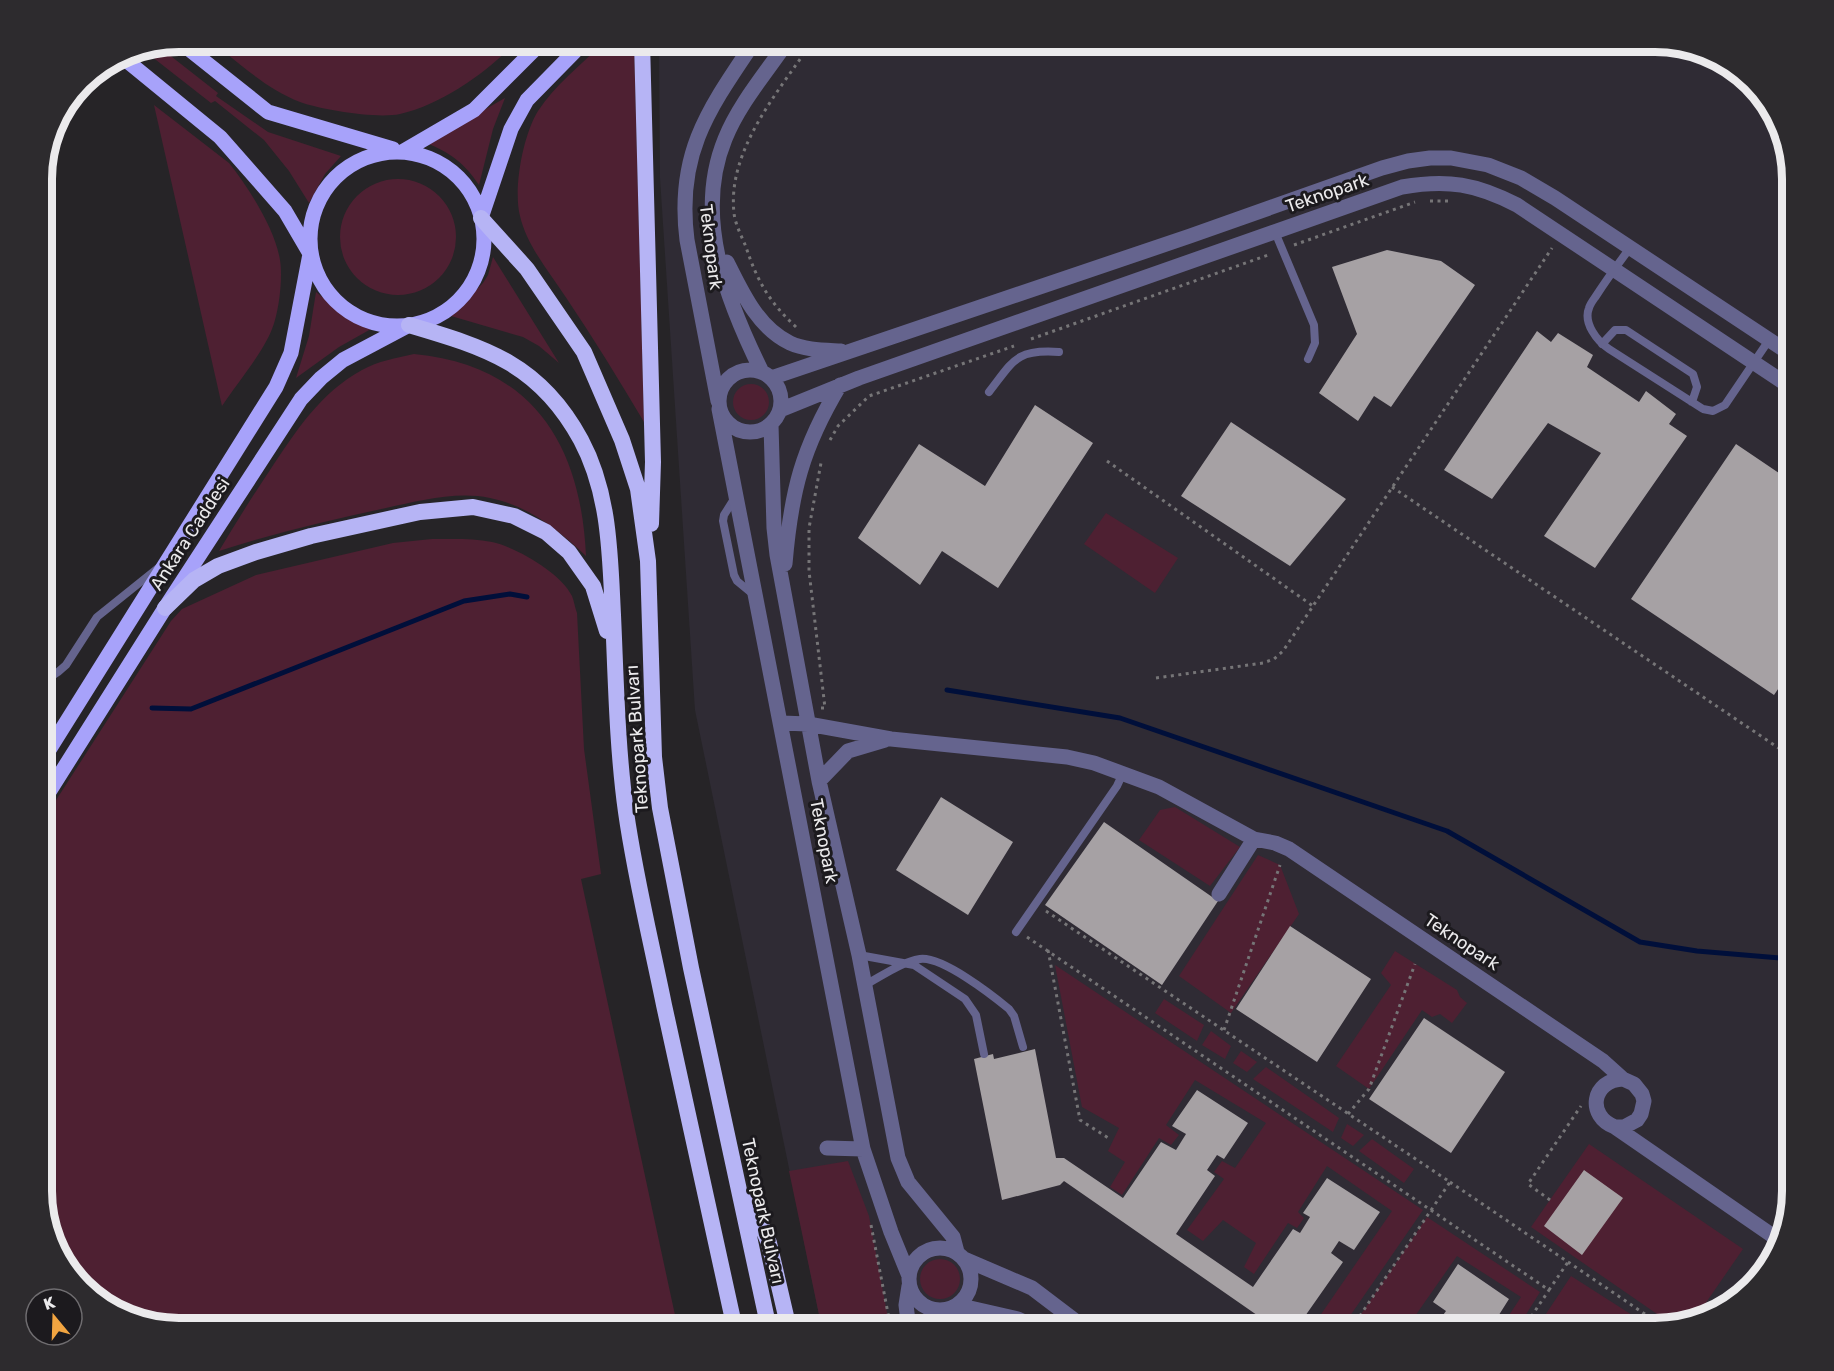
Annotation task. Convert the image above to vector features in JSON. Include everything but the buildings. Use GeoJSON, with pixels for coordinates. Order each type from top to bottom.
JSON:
{"type":"FeatureCollection","features":[{"type":"Feature","properties":{"kind":"highway"},"geometry":{"type":"LineString","coordinates":[[642,53],[654,462],[648,561]]}},
{"type":"Feature","properties":{"kind":"highway","name":"Teknopark Bulvarı"},"geometry":{"type":"LineString","coordinates":[[481,218],[527,269],[584,352],[632,465],[642,511],[648,561],[654,757],[660,808],[687,946],[767,1318]]}},
{"type":"Feature","properties":{"kind":"highway","name":"Teknopark Bulvarı"},"geometry":{"type":"LineString","coordinates":[[410,326],[466,342],[517,366],[548,392],[570,423],[590,458],[605,509],[609,545],[620,759],[631,842],[733,1318]]}},
{"type":"Feature","properties":{"kind":"highway"},"geometry":{"type":"LineString","coordinates":[[165,608],[194,580],[218,566],[256,552],[311,536],[409,514],[473,507],[514,516],[546,532],[569,552],[593,586],[615,654]]}},
{"type":"Feature","properties":{"kind":"highway"},"geometry":{"type":"LineString","coordinates":[[738,1185],[769,1244],[786,1318]]}},
{"type":"Feature","properties":{"kind":"main road"},"geometry":{"type":"LineString","coordinates":[[129,63],[220,138],[239,158],[285,211],[310,254],[319,280],[335,301],[357,317],[383,325],[410,326],[441,315],[465,293],[474,279],[484,248],[481,218],[478,207],[466,185],[448,168],[426,156],[402,152],[268,112],[194,53]]}},
{"type":"Feature","properties":{"kind":"main road"},"geometry":{"type":"LineString","coordinates":[[310,254],[310,226],[313,212],[336,176],[360,160],[385,152],[402,152],[474,110],[531,53]]}},
{"type":"Feature","properties":{"kind":"main road"},"geometry":{"type":"LineString","coordinates":[[481,218],[511,129],[527,100],[573,53]]}},
{"type":"Feature","properties":{"kind":"main road","name":"Ankara Caddesi"},"geometry":{"type":"LineString","coordinates":[[53,744],[276,387],[291,353],[310,254]]}},
{"type":"Feature","properties":{"kind":"main road","name":"Ankara Caddesi"},"geometry":{"type":"LineString","coordinates":[[53,786],[301,399],[321,378],[344,360],[410,326]]}},
{"type":"Feature","properties":{"kind":"street","name":"Teknopark"},"geometry":{"type":"LineString","coordinates":[[747,53],[706,116],[692,150],[685,188],[687,240],[863,1149],[913,1295],[928,1308],[938,1310],[954,1306],[965,1298],[971,1278],[969,1268],[953,1237],[908,1182],[898,1158],[859,955],[819,781],[783,585],[774,528],[771,425]]}},
{"type":"Feature","properties":{"kind":"street","name":"Teknopark"},"geometry":{"type":"LineString","coordinates":[[780,53],[748,98],[725,138],[716,168],[711,198],[711,219],[728,292],[748,343],[780,393],[780,410],[859,378],[1402,187],[1438,183],[1456,183],[1493,192],[1517,205],[1782,381]]}},
{"type":"Feature","properties":{"kind":"street","name":"Teknopark"},"geometry":{"type":"LineString","coordinates":[[719,405],[723,386],[733,375],[747,370],[767,375],[850,351],[1190,236],[1382,168],[1430,158],[1472,161],[1504,171],[1555,198],[1782,348]]}},
{"type":"Feature","properties":{"kind":"street","name":"Teknopark"},"geometry":{"type":"LineString","coordinates":[[715,238],[747,300],[770,329],[791,344],[816,349],[850,351]]}},
{"type":"Feature","properties":{"kind":"street","name":"Teknopark"},"geometry":{"type":"LineString","coordinates":[[783,585],[788,530],[796,481],[814,430],[840,386]]}},
{"type":"Feature","properties":{"kind":"street"},"geometry":{"type":"LineString","coordinates":[[719,405],[727,423],[741,431],[756,432],[771,425],[780,410]]}},
{"type":"Feature","properties":{"kind":"street","name":"Teknopark"},"geometry":{"type":"LineString","coordinates":[[807,717],[891,739],[1067,757],[1123,772],[1159,787],[1254,839],[1275,843],[1289,849],[1603,1061],[1623,1079]]}},
{"type":"Feature","properties":{"kind":"street"},"geometry":{"type":"LineString","coordinates":[[782,723],[807,717]]}},
{"type":"Feature","properties":{"kind":"street","name":"Teknopark"},"geometry":{"type":"LineString","coordinates":[[819,781],[848,751],[891,739]]}},
{"type":"Feature","properties":{"kind":"street"},"geometry":{"type":"LineString","coordinates":[[1219,894],[1254,839]]}},
{"type":"Feature","properties":{"kind":"street","name":"Teknopark"},"geometry":{"type":"LineString","coordinates":[[1275,843],[1286,855],[1341,894],[1604,1072],[1608,1083]]}},
{"type":"Feature","properties":{"kind":"street"},"geometry":{"type":"LineString","coordinates":[[1773,1236],[1601,1118],[1596,1103],[1597,1095],[1615,1079],[1623,1079],[1634,1084],[1642,1094],[1644,1108],[1637,1120],[1637,1130],[1642,1137],[1776,1228]]}},
{"type":"Feature","properties":{"kind":"street"},"geometry":{"type":"LineString","coordinates":[[1615,1127],[1624,1127],[1637,1120]]}},
{"type":"Feature","properties":{"kind":"street"},"geometry":{"type":"LineString","coordinates":[[827,1148],[863,1149]]}},
{"type":"Feature","properties":{"kind":"street"},"geometry":{"type":"LineString","coordinates":[[909,1281],[912,1266],[918,1257],[926,1251],[947,1248],[1032,1288],[1072,1318]]}},
{"type":"Feature","properties":{"kind":"street","name":"Teknopark"},"geometry":{"type":"LineString","coordinates":[[908,1318],[906,1305],[909,1281]]}},
{"type":"Feature","properties":{"kind":"street","name":"Teknopark"},"geometry":{"type":"LineString","coordinates":[[954,1306],[1013,1318]]}},
{"type":"Feature","properties":{"kind":"street"},"geometry":{"type":"LineString","coordinates":[[953,1318],[954,1306]]}},
{"type":"Feature","properties":{"kind":"lane"},"geometry":{"type":"LineString","coordinates":[[1275,232],[1314,326],[1315,343],[1308,359]]}},
{"type":"Feature","properties":{"kind":"lane"},"geometry":{"type":"LineString","coordinates":[[1630,248],[1614,268],[1588,309],[1590,324],[1602,344],[1708,411],[1722,408],[1769,340]]}},
{"type":"Feature","properties":{"kind":"lane"},"geometry":{"type":"LineString","coordinates":[[1602,344],[1615,330],[1626,330],[1693,374],[1697,387],[1692,402]]}},
{"type":"Feature","properties":{"kind":"lane"},"geometry":{"type":"LineString","coordinates":[[989,392],[1014,359],[1034,351],[1059,352]]}},
{"type":"Feature","properties":{"kind":"lane"},"geometry":{"type":"LineString","coordinates":[[53,675],[66,665],[97,617],[170,558]]}},
{"type":"Feature","properties":{"kind":"lane"},"geometry":{"type":"LineString","coordinates":[[1016,932],[1116,786],[1123,772]]}},
{"type":"Feature","properties":{"kind":"lane"},"geometry":{"type":"LineString","coordinates":[[859,955],[914,965],[969,1004],[976,1015],[984,1054]]}},
{"type":"Feature","properties":{"kind":"lane"},"geometry":{"type":"LineString","coordinates":[[865,985],[907,963],[923,959],[945,965],[1004,1005],[1014,1016],[1023,1047]]}},
{"type":"Feature","properties":{"kind":"path"},"geometry":{"type":"LineString","coordinates":[[803,330],[796,327],[772,303],[753,268],[734,213],[736,172],[749,136],[805,53]]}},
{"type":"Feature","properties":{"kind":"path"},"geometry":{"type":"LineString","coordinates":[[1027,341],[1419,201]]}},
{"type":"Feature","properties":{"kind":"path"},"geometry":{"type":"LineString","coordinates":[[1430,201],[1454,201]]}},
{"type":"Feature","properties":{"kind":"path"},"geometry":{"type":"LineString","coordinates":[[1156,678],[1269,661],[1283,651],[1562,233]]}},
{"type":"Feature","properties":{"kind":"path"},"geometry":{"type":"LineString","coordinates":[[828,444],[838,426],[869,396],[1016,345]]}},
{"type":"Feature","properties":{"kind":"path"},"geometry":{"type":"LineString","coordinates":[[859,378],[869,396]]}},
{"type":"Feature","properties":{"kind":"path"},"geometry":{"type":"LineString","coordinates":[[807,717],[825,708],[809,571],[809,528],[823,453]]}},
{"type":"Feature","properties":{"kind":"path"},"geometry":{"type":"LineString","coordinates":[[1107,461],[1313,606]]}},
{"type":"Feature","properties":{"kind":"path"},"geometry":{"type":"LineString","coordinates":[[1392,487],[1782,750]]}},
{"type":"Feature","properties":{"kind":"path"},"geometry":{"type":"LineString","coordinates":[[1224,1030],[1280,865]]}},
{"type":"Feature","properties":{"kind":"path"},"geometry":{"type":"LineString","coordinates":[[1045,910],[1651,1318]]}},
{"type":"Feature","properties":{"kind":"path"},"geometry":{"type":"LineString","coordinates":[[1026,936],[1549,1290]]}},
{"type":"Feature","properties":{"kind":"path"},"geometry":{"type":"LineString","coordinates":[[1048,950],[1080,1120],[1110,1139]]}},
{"type":"Feature","properties":{"kind":"path"},"geometry":{"type":"LineString","coordinates":[[1348,1114],[1369,1089],[1415,964]]}},
{"type":"Feature","properties":{"kind":"path"},"geometry":{"type":"LineString","coordinates":[[1550,1200],[1528,1184],[1585,1100]]}},
{"type":"Feature","properties":{"kind":"path"},"geometry":{"type":"LineString","coordinates":[[1359,1318],[1450,1182]]}},
{"type":"Feature","properties":{"kind":"path"},"geometry":{"type":"LineString","coordinates":[[1530,1318],[1568,1262]]}},
{"type":"Feature","properties":{"kind":"shaded area"},"geometry":{"type":"Polygon","coordinates":[[[1655,52],[1696,59],[1718,69],[1744,90],[1760,109],[1775,138],[1782,179],[1782,1192],[1775,1233],[1765,1255],[1744,1281],[1718,1302],[1696,1312],[1663,1318],[820,1318],[695,710],[660,178],[659,53],[1655,52]]]}},
{"type":"Feature","properties":{"kind":"shaded area"},"geometry":{"type":"Polygon","coordinates":[[[167,53],[218,93],[216,96],[268,132],[341,156],[325,174],[309,203],[289,171],[264,140],[215,101],[211,103],[151,56],[167,53]]]}},
{"type":"Feature","properties":{"kind":"shaded area"},"geometry":{"type":"Polygon","coordinates":[[[505,53],[477,76],[448,95],[416,109],[390,115],[350,113],[300,102],[270,87],[227,54],[505,53]]]}},
{"type":"Feature","properties":{"kind":"shaded area"},"geometry":{"type":"Polygon","coordinates":[[[593,53],[634,53],[644,422],[597,344],[533,249],[520,216],[519,177],[528,134],[538,111],[561,84],[593,53]]]}},
{"type":"Feature","properties":{"kind":"shaded area"},"geometry":{"type":"Polygon","coordinates":[[[505,98],[493,129],[479,185],[456,160],[426,143],[505,98]]]}},
{"type":"Feature","properties":{"kind":"shaded area"},"geometry":{"type":"Polygon","coordinates":[[[154,105],[229,163],[245,184],[267,222],[280,260],[280,295],[272,329],[256,357],[222,406],[154,105]]]}},
{"type":"Feature","properties":{"kind":"shaded area"},"geometry":{"type":"Polygon","coordinates":[[[398,179],[420,183],[439,196],[452,215],[456,237],[452,259],[439,278],[420,291],[398,295],[376,291],[357,278],[344,259],[340,237],[344,215],[357,196],[376,183],[398,179]]]}},
{"type":"Feature","properties":{"kind":"shaded area"},"geometry":{"type":"Polygon","coordinates":[[[493,257],[559,363],[539,346],[523,337],[451,316],[483,283],[493,257]]]}},
{"type":"Feature","properties":{"kind":"shaded area"},"geometry":{"type":"Polygon","coordinates":[[[316,292],[344,314],[371,329],[339,347],[296,378],[309,336],[316,292]]]}},
{"type":"Feature","properties":{"kind":"shaded area"},"geometry":{"type":"Polygon","coordinates":[[[414,354],[455,361],[490,374],[519,393],[542,417],[560,446],[574,479],[582,516],[586,556],[553,528],[530,513],[504,502],[477,496],[451,496],[425,500],[344,517],[219,551],[289,441],[321,401],[347,379],[362,370],[381,362],[414,354]]]}},
{"type":"Feature","properties":{"kind":"shaded area"},"geometry":{"type":"Polygon","coordinates":[[[751,384],[764,389],[769,402],[764,415],[751,420],[738,415],[733,402],[738,389],[751,384]]]}},
{"type":"Feature","properties":{"kind":"shaded area"},"geometry":{"type":"Polygon","coordinates":[[[1106,513],[1178,558],[1155,593],[1084,544],[1106,513]]]}},
{"type":"Feature","properties":{"kind":"shaded area"},"geometry":{"type":"Polygon","coordinates":[[[462,539],[502,545],[525,555],[548,570],[566,587],[573,598],[577,613],[584,749],[601,874],[581,879],[676,1318],[171,1318],[154,1316],[116,1302],[96,1287],[69,1255],[59,1233],[53,1200],[53,805],[171,621],[182,609],[256,575],[393,543],[462,539]]]}},
{"type":"Feature","properties":{"kind":"shaded area"},"geometry":{"type":"Polygon","coordinates":[[[1175,807],[1240,847],[1210,886],[1139,840],[1160,810],[1175,807]]]}},
{"type":"Feature","properties":{"kind":"shaded area"},"geometry":{"type":"Polygon","coordinates":[[[1258,855],[1280,865],[1299,914],[1231,1013],[1179,976],[1258,855]]]}},
{"type":"Feature","properties":{"kind":"shaded area"},"geometry":{"type":"Polygon","coordinates":[[[1395,951],[1457,990],[1460,997],[1467,1003],[1452,1023],[1440,1014],[1432,1017],[1422,1010],[1369,1089],[1336,1066],[1391,985],[1381,973],[1395,951]]]}},
{"type":"Feature","properties":{"kind":"shaded area"},"geometry":{"type":"Polygon","coordinates":[[[1055,965],[1423,1210],[1349,1318],[1318,1318],[1392,1211],[1327,1166],[1298,1212],[1304,1218],[1297,1228],[1288,1223],[1254,1274],[1244,1267],[1256,1243],[1223,1220],[1203,1241],[1187,1230],[1224,1179],[1214,1172],[1222,1161],[1235,1168],[1266,1123],[1195,1080],[1166,1125],[1179,1135],[1171,1145],[1159,1138],[1122,1195],[1110,1187],[1125,1162],[1108,1151],[1119,1128],[1082,1107],[1055,965]]]}},
{"type":"Feature","properties":{"kind":"shaded area"},"geometry":{"type":"Polygon","coordinates":[[[1164,999],[1204,1025],[1197,1041],[1155,1013],[1164,999]]]}},
{"type":"Feature","properties":{"kind":"shaded area"},"geometry":{"type":"Polygon","coordinates":[[[1211,1031],[1231,1046],[1225,1059],[1202,1045],[1211,1031]]]}},
{"type":"Feature","properties":{"kind":"shaded area"},"geometry":{"type":"Polygon","coordinates":[[[1241,1051],[1257,1062],[1247,1072],[1233,1063],[1241,1051]]]}},
{"type":"Feature","properties":{"kind":"shaded area"},"geometry":{"type":"Polygon","coordinates":[[[1266,1067],[1339,1118],[1333,1132],[1253,1079],[1266,1067]]]}},
{"type":"Feature","properties":{"kind":"shaded area"},"geometry":{"type":"Polygon","coordinates":[[[1347,1124],[1364,1135],[1353,1146],[1341,1138],[1347,1124]]]}},
{"type":"Feature","properties":{"kind":"shaded area"},"geometry":{"type":"Polygon","coordinates":[[[1372,1139],[1414,1169],[1404,1183],[1359,1151],[1372,1139]]]}},
{"type":"Feature","properties":{"kind":"shaded area"},"geometry":{"type":"Polygon","coordinates":[[[1589,1144],[1743,1249],[1701,1310],[1663,1318],[1531,1227],[1589,1144]]]}},
{"type":"Feature","properties":{"kind":"shaded area"},"geometry":{"type":"Polygon","coordinates":[[[848,1161],[869,1216],[888,1318],[820,1318],[789,1171],[848,1161]]]}},
{"type":"Feature","properties":{"kind":"shaded area"},"geometry":{"type":"Polygon","coordinates":[[[1427,1217],[1540,1292],[1524,1318],[1507,1318],[1521,1297],[1457,1256],[1414,1318],[1358,1318],[1427,1217]]]}},
{"type":"Feature","properties":{"kind":"shaded area"},"geometry":{"type":"Polygon","coordinates":[[[940,1259],[954,1265],[960,1279],[954,1293],[940,1299],[926,1293],[920,1279],[926,1265],[940,1259]]]}},
{"type":"Feature","properties":{"kind":"shaded area"},"geometry":{"type":"Polygon","coordinates":[[[1571,1276],[1637,1318],[1543,1318],[1571,1276]]]}},
{"type":"Feature","properties":{"kind":"waterway"},"geometry":{"type":"LineString","coordinates":[[152,708],[191,709],[464,601],[510,594],[527,597]]}},
{"type":"Feature","properties":{"kind":"waterway"},"geometry":{"type":"LineString","coordinates":[[947,690],[1120,718],[1447,831],[1640,942],[1697,951],[1782,958]]}}]}
